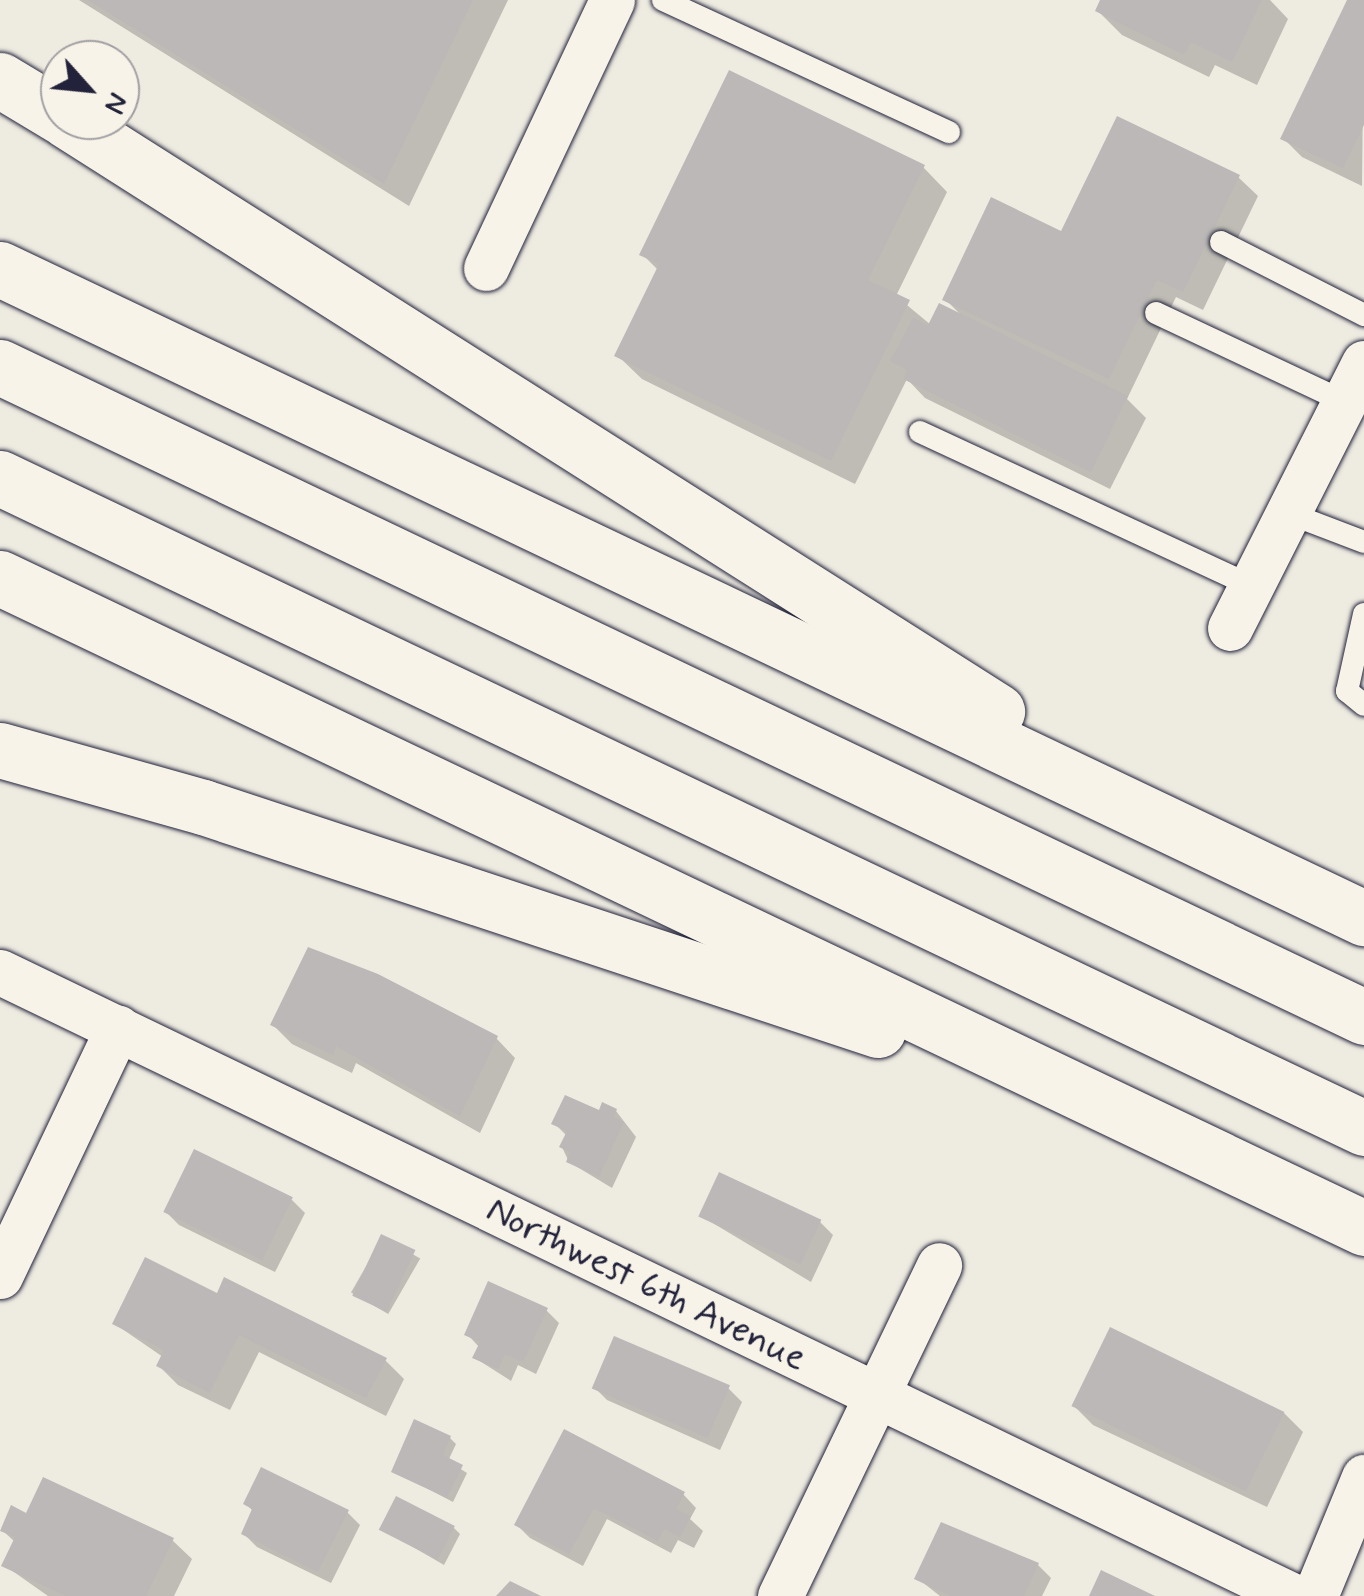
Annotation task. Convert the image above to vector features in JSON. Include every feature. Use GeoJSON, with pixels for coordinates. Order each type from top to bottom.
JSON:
{"type":"FeatureCollection","features":[{"type":"Feature","properties":{"kind":"highway"},"geometry":{"type":"LineString","coordinates":[[0,80],[40,104]]}},
{"type":"Feature","properties":{"kind":"highway"},"geometry":{"type":"LineString","coordinates":[[98,140],[1225,852]]}},
{"type":"Feature","properties":{"kind":"highway"},"geometry":{"type":"LineString","coordinates":[[0,269],[1364,918]]}},
{"type":"Feature","properties":{"kind":"highway"},"geometry":{"type":"LineString","coordinates":[[0,368],[1364,1017]]}},
{"type":"Feature","properties":{"kind":"highway"},"geometry":{"type":"LineString","coordinates":[[0,478],[1364,1128]]}},
{"type":"Feature","properties":{"kind":"highway"},"geometry":{"type":"LineString","coordinates":[[0,578],[1364,1228]]}},
{"type":"Feature","properties":{"kind":"highway"},"geometry":{"type":"LineString","coordinates":[[0,750],[204,807],[1094,1101]]}},
{"type":"Feature","properties":{"kind":"street"},"geometry":{"type":"LineString","coordinates":[[486,268],[612,0]]}},
{"type":"Feature","properties":{"kind":"street"},"geometry":{"type":"LineString","coordinates":[[1230,628],[1354,383]]}},
{"type":"Feature","properties":{"kind":"street","name":"Northwest 6th Avenue"},"geometry":{"type":"LineString","coordinates":[[0,972],[1293,1596]]}},
{"type":"Feature","properties":{"kind":"street"},"geometry":{"type":"LineString","coordinates":[[0,1276],[118,1028]]}},
{"type":"Feature","properties":{"kind":"street"},"geometry":{"type":"LineString","coordinates":[[780,1596],[939,1265]]}},
{"type":"Feature","properties":{"kind":"street"},"geometry":{"type":"LineString","coordinates":[[1314,1596],[1364,1477]]}},
{"type":"Feature","properties":{"kind":"lane"},"geometry":{"type":"LineString","coordinates":[[663,0],[949,132]]}},
{"type":"Feature","properties":{"kind":"lane"},"geometry":{"type":"LineString","coordinates":[[1221,242],[1364,315]]}},
{"type":"Feature","properties":{"kind":"lane"},"geometry":{"type":"LineString","coordinates":[[1156,313],[1354,383]]}},
{"type":"Feature","properties":{"kind":"lane"},"geometry":{"type":"LineString","coordinates":[[920,432],[1252,586]]}},
{"type":"Feature","properties":{"kind":"lane"},"geometry":{"type":"LineString","coordinates":[[1288,513],[1364,542]]}},
{"type":"Feature","properties":{"kind":"lane"},"geometry":{"type":"LineString","coordinates":[[1364,614],[1346,691],[1364,705]]}},
{"type":"Feature","properties":{"kind":"building"},"geometry":{"type":"Polygon","coordinates":[[[88,0],[473,0],[384,184],[88,0]]]}},
{"type":"Feature","properties":{"kind":"building"},"geometry":{"type":"Polygon","coordinates":[[[1100,0],[1262,0],[1232,62],[1191,42],[1184,55],[1095,11],[1100,0]]]}},
{"type":"Feature","properties":{"kind":"building"},"geometry":{"type":"Polygon","coordinates":[[[1347,0],[1364,0],[1364,125],[1343,168],[1280,139],[1347,0]]]}},
{"type":"Feature","properties":{"kind":"building"},"geometry":{"type":"Polygon","coordinates":[[[729,70],[925,165],[868,280],[910,300],[831,461],[614,356],[659,264],[639,255],[729,70]]]}},
{"type":"Feature","properties":{"kind":"building"},"geometry":{"type":"Polygon","coordinates":[[[1117,116],[1240,175],[1183,292],[1157,280],[1109,379],[942,300],[991,197],[1061,231],[1117,116]]]}},
{"type":"Feature","properties":{"kind":"building"},"geometry":{"type":"Polygon","coordinates":[[[939,303],[1128,396],[1091,472],[903,379],[907,370],[890,361],[913,318],[928,325],[939,303]]]}},
{"type":"Feature","properties":{"kind":"building"},"geometry":{"type":"Polygon","coordinates":[[[308,947],[378,974],[498,1036],[460,1116],[336,1046],[333,1055],[270,1025],[308,947]]]}},
{"type":"Feature","properties":{"kind":"building"},"geometry":{"type":"Polygon","coordinates":[[[565,1095],[599,1110],[602,1102],[617,1109],[614,1117],[624,1122],[599,1177],[566,1162],[570,1152],[559,1147],[567,1131],[551,1124],[565,1095]]]}},
{"type":"Feature","properties":{"kind":"building"},"geometry":{"type":"Polygon","coordinates":[[[194,1149],[293,1197],[262,1260],[163,1212],[194,1149]]]}},
{"type":"Feature","properties":{"kind":"building"},"geometry":{"type":"Polygon","coordinates":[[[719,1172],[821,1220],[801,1264],[698,1216],[719,1172]]]}},
{"type":"Feature","properties":{"kind":"building"},"geometry":{"type":"Polygon","coordinates":[[[381,1234],[415,1250],[387,1312],[352,1296],[381,1234]]]}},
{"type":"Feature","properties":{"kind":"building"},"geometry":{"type":"Polygon","coordinates":[[[145,1257],[217,1293],[224,1277],[387,1358],[366,1398],[239,1335],[210,1393],[156,1366],[164,1350],[112,1324],[145,1257]]]}},
{"type":"Feature","properties":{"kind":"building"},"geometry":{"type":"Polygon","coordinates":[[[488,1281],[548,1308],[523,1362],[505,1354],[498,1369],[472,1358],[480,1342],[464,1335],[488,1281]]]}},
{"type":"Feature","properties":{"kind":"building"},"geometry":{"type":"Polygon","coordinates":[[[1110,1327],[1284,1412],[1246,1491],[1071,1406],[1110,1327]]]}},
{"type":"Feature","properties":{"kind":"building"},"geometry":{"type":"Polygon","coordinates":[[[614,1336],[730,1385],[708,1438],[592,1388],[614,1336]]]}},
{"type":"Feature","properties":{"kind":"building"},"geometry":{"type":"Polygon","coordinates":[[[414,1419],[451,1436],[443,1455],[463,1465],[447,1498],[391,1472],[414,1419]]]}},
{"type":"Feature","properties":{"kind":"building"},"geometry":{"type":"Polygon","coordinates":[[[564,1429],[685,1492],[676,1509],[691,1516],[680,1537],[664,1529],[658,1541],[594,1508],[569,1554],[514,1525],[564,1429]]]}},
{"type":"Feature","properties":{"kind":"building"},"geometry":{"type":"Polygon","coordinates":[[[261,1467],[349,1510],[318,1572],[241,1534],[252,1509],[243,1504],[261,1467]]]}},
{"type":"Feature","properties":{"kind":"building"},"geometry":{"type":"Polygon","coordinates":[[[43,1477],[174,1538],[146,1596],[66,1596],[1,1566],[15,1537],[0,1531],[11,1505],[26,1513],[43,1477]]]}},
{"type":"Feature","properties":{"kind":"building"},"geometry":{"type":"Polygon","coordinates":[[[396,1496],[455,1526],[438,1560],[379,1530],[396,1496]]]}},
{"type":"Feature","properties":{"kind":"building"},"geometry":{"type":"Polygon","coordinates":[[[941,1522],[1039,1563],[1024,1596],[951,1596],[914,1579],[941,1522]]]}},
{"type":"Feature","properties":{"kind":"building"},"geometry":{"type":"Polygon","coordinates":[[[1101,1570],[1155,1596],[1089,1596],[1101,1570]]]}},
{"type":"Feature","properties":{"kind":"building"},"geometry":{"type":"Polygon","coordinates":[[[510,1581],[541,1596],[496,1596],[510,1581]]]}}]}
